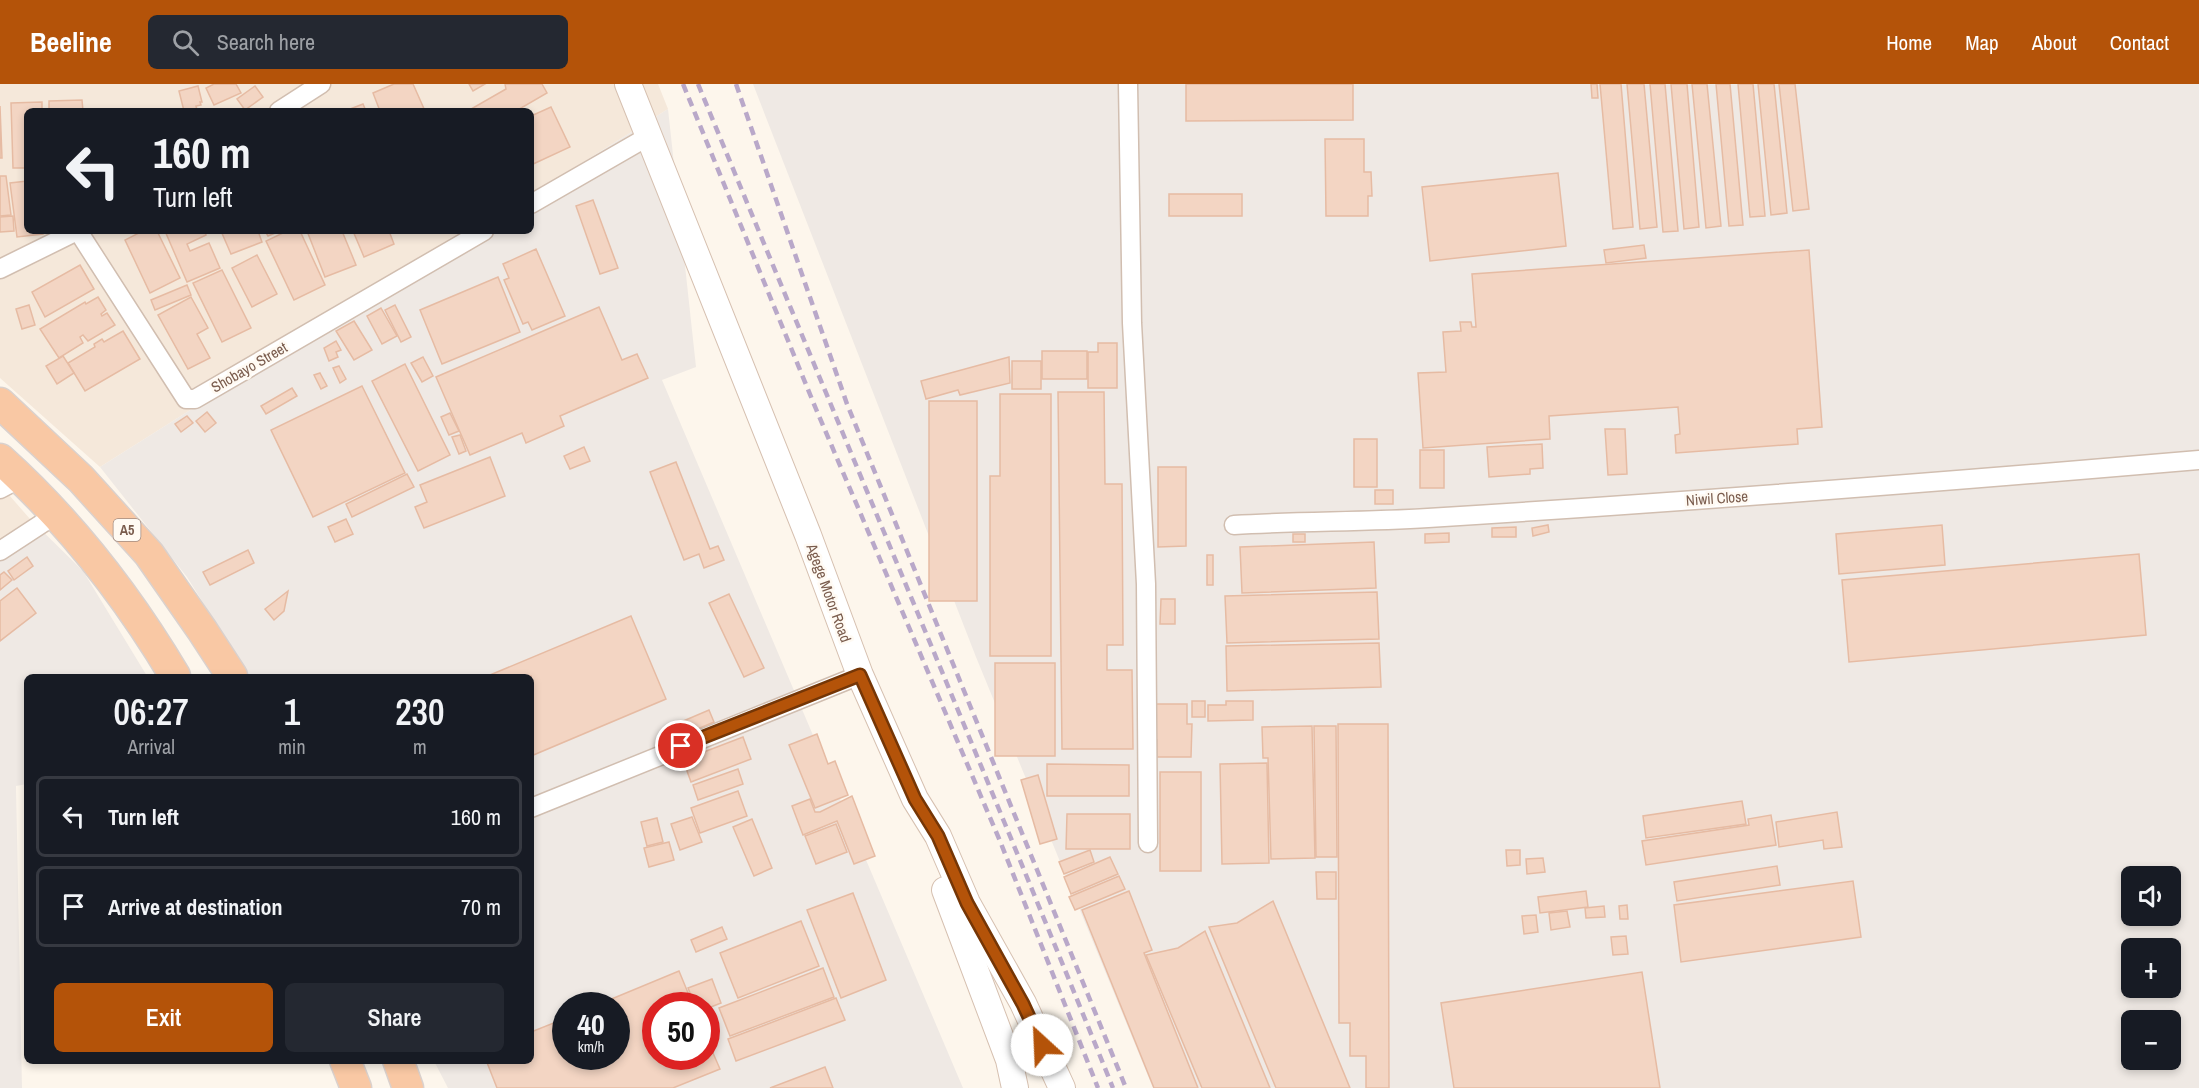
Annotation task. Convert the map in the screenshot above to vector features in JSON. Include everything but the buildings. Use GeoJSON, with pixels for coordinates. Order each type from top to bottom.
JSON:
{"type":"FeatureCollection","features":[{"type":"Feature","properties":{"kind":"highway","name":"A5"},"geometry":{"type":"LineString","coordinates":[[0,403],[81,479],[149,554],[231,674]]}},
{"type":"Feature","properties":{"kind":"highway"},"geometry":{"type":"LineString","coordinates":[[7,475],[55,515],[90,553],[154,641],[174,674]]}},
{"type":"Feature","properties":{"kind":"highway"},"geometry":{"type":"LineString","coordinates":[[347,1064],[356,1088]]}},
{"type":"Feature","properties":{"kind":"highway"},"geometry":{"type":"LineString","coordinates":[[399,1064],[408,1088]]}},
{"type":"Feature","properties":{"kind":"main road","name":"Agege Motor Road"},"geometry":{"type":"LineString","coordinates":[[628,84],[799,512],[860,675],[915,799],[938,836],[967,903],[1023,1004],[1062,1088]]}},
{"type":"Feature","properties":{"kind":"main road"},"geometry":{"type":"LineString","coordinates":[[915,799],[930,852],[1009,1060],[1016,1088]]}},
{"type":"Feature","properties":{"kind":"street"},"geometry":{"type":"LineString","coordinates":[[284,108],[321,84]]}},
{"type":"Feature","properties":{"kind":"street"},"geometry":{"type":"LineString","coordinates":[[1128,84],[1132,322],[1146,584],[1148,843]]}},
{"type":"Feature","properties":{"kind":"street"},"geometry":{"type":"LineString","coordinates":[[534,202],[648,136]]}},
{"type":"Feature","properties":{"kind":"street"},"geometry":{"type":"LineString","coordinates":[[0,269],[71,234]]}},
{"type":"Feature","properties":{"kind":"street","name":"Shobayo Street"},"geometry":{"type":"LineString","coordinates":[[79,234],[186,399],[195,399],[479,234]]}},
{"type":"Feature","properties":{"kind":"street","name":"Niwil Close"},"geometry":{"type":"LineString","coordinates":[[1234,525],[1297,521],[1437,518],[1975,479],[2199,460]]}},
{"type":"Feature","properties":{"kind":"street"},"geometry":{"type":"LineString","coordinates":[[0,550],[55,515]]}},
{"type":"Feature","properties":{"kind":"street"},"geometry":{"type":"LineString","coordinates":[[534,807],[860,675]]}},
{"type":"Feature","properties":{"kind":"shaded area"},"geometry":{"type":"Polygon","coordinates":[[[0,84],[658,84],[668,109],[534,193],[534,108],[24,108],[24,234],[469,234],[100,467],[0,378],[0,84]]]}},
{"type":"Feature","properties":{"kind":"shaded area"},"geometry":{"type":"Polygon","coordinates":[[[753,84],[2199,84],[2199,1088],[1153,1088],[976,657],[753,84]]]}},
{"type":"Feature","properties":{"kind":"shaded area"},"geometry":{"type":"Polygon","coordinates":[[[668,109],[696,367],[662,380],[963,1088],[448,1088],[436,1064],[534,1064],[534,674],[248,674],[187,577],[100,467],[469,234],[534,234],[534,193],[668,109]]]}},
{"type":"Feature","properties":{"kind":"shaded area"},"geometry":{"type":"Polygon","coordinates":[[[0,480],[9,495],[30,519],[0,543],[0,480]]]}},
{"type":"Feature","properties":{"kind":"shaded area"},"geometry":{"type":"Polygon","coordinates":[[[30,519],[83,571],[146,674],[24,674],[24,785],[16,786],[22,1088],[0,1088],[0,543],[30,519]]]}},
{"type":"Feature","properties":{"kind":"railway"},"geometry":{"type":"LineString","coordinates":[[683,84],[816,409],[1000,841],[1098,1088]]}},
{"type":"Feature","properties":{"kind":"railway"},"geometry":{"type":"LineString","coordinates":[[698,84],[1113,1088]]}},
{"type":"Feature","properties":{"kind":"railway"},"geometry":{"type":"LineString","coordinates":[[736,84],[847,404],[1126,1088]]}},
{"type":"Feature","properties":{"kind":"route"},"geometry":{"type":"LineString","coordinates":[[681,746],[860,675],[915,799],[938,836],[967,903],[1023,1004],[1042,1045]]}}]}
